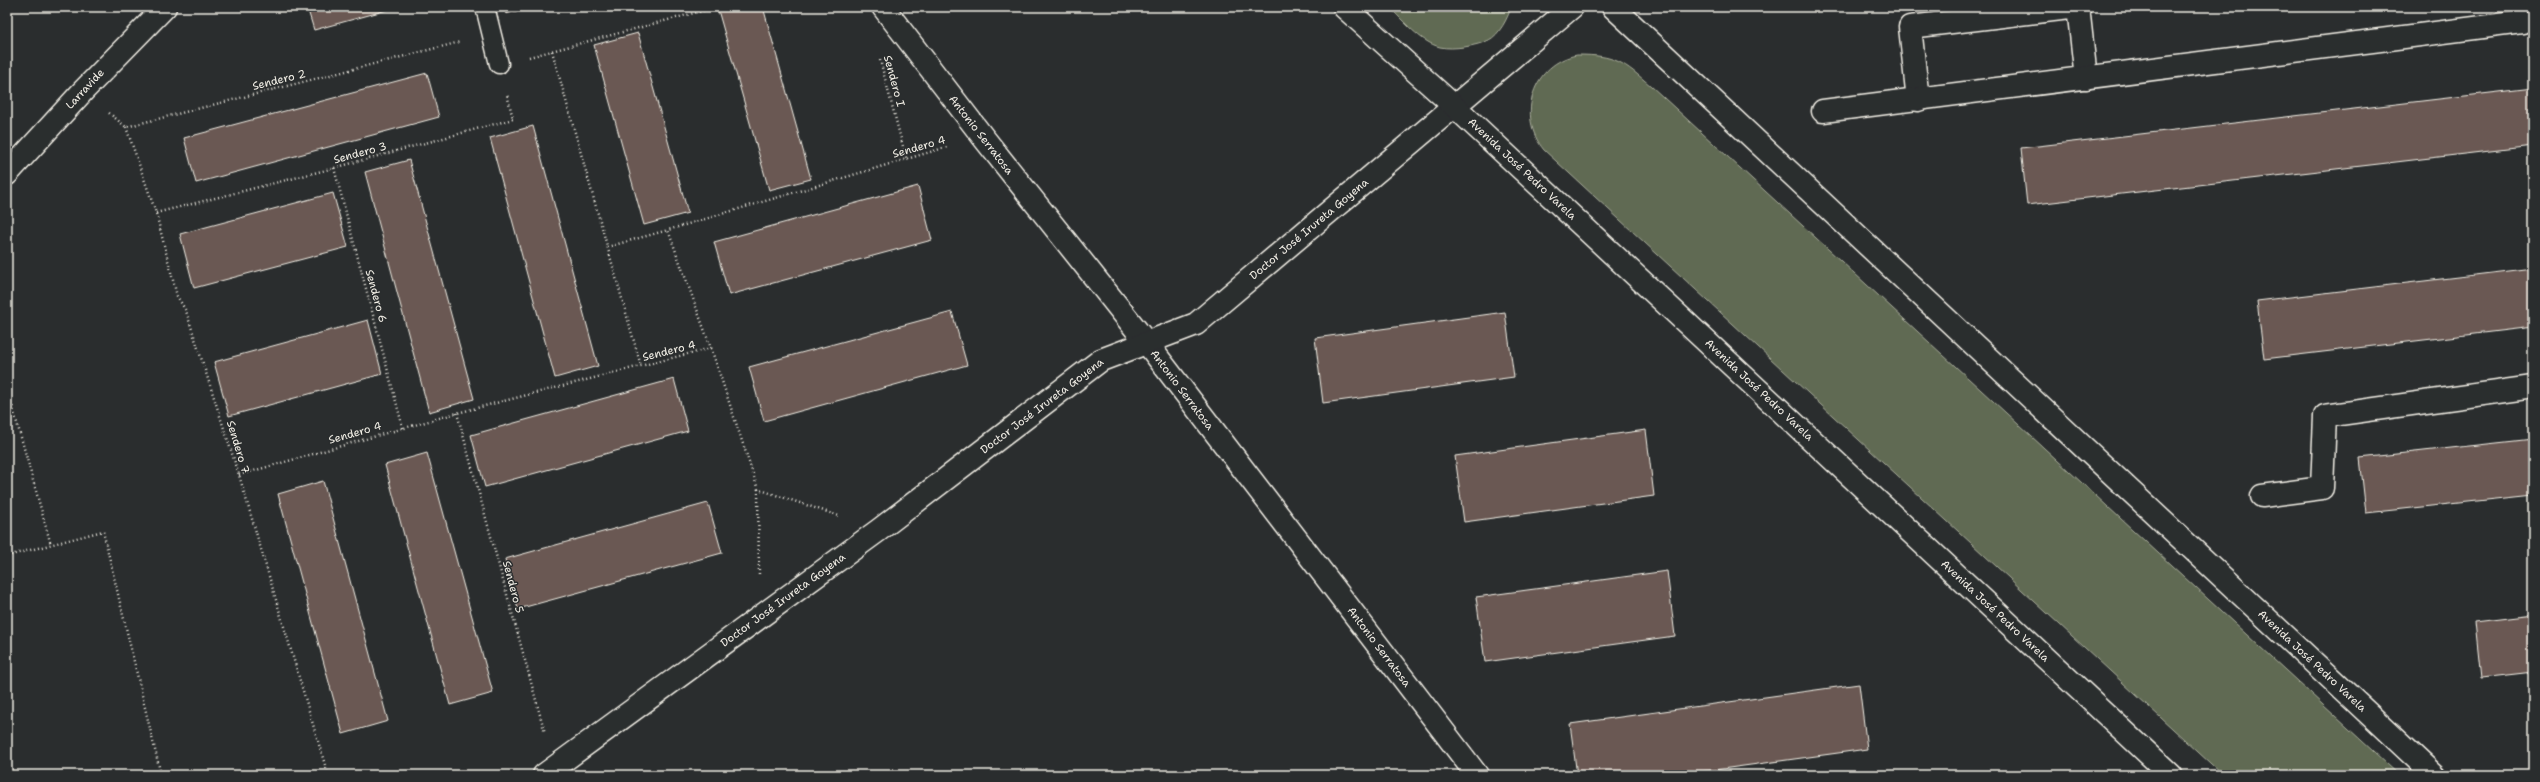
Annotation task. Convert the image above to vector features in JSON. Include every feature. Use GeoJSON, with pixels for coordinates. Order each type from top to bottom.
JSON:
{"type":"FeatureCollection","features":[{"type":"Feature","properties":{"kind":"street","name":"Larravide"},"geometry":{"type":"LineString","coordinates":[[7,174],[82,91],[165,7]]}},
{"type":"Feature","properties":{"kind":"street","name":"Antonio Serratosa"},"geometry":{"type":"LineString","coordinates":[[884,7],[982,137],[1146,342],[1476,775]]}},
{"type":"Feature","properties":{"kind":"street","name":"Avenida José Pedro Varela"},"geometry":{"type":"LineString","coordinates":[[1344,7],[1454,106],[2171,775]]}},
{"type":"Feature","properties":{"kind":"street","name":"Doctor José Irureta Goyena"},"geometry":{"type":"LineString","coordinates":[[559,771],[760,617],[879,530],[1101,360],[1196,324],[1572,7]]}},
{"type":"Feature","properties":{"kind":"street","name":"Avenida José Pedro Varela"},"geometry":{"type":"LineString","coordinates":[[1613,7],[2434,775]]}},
{"type":"Feature","properties":{"kind":"street"},"geometry":{"type":"LineString","coordinates":[[1918,100],[1910,27],[2078,7],[2086,78]]}},
{"type":"Feature","properties":{"kind":"street"},"geometry":{"type":"LineString","coordinates":[[1823,112],[2086,78],[2525,16]]}},
{"type":"Feature","properties":{"kind":"street"},"geometry":{"type":"LineString","coordinates":[[2262,496],[2322,488],[2324,416],[2533,387]]}},
{"type":"Feature","properties":{"kind":"lane"},"geometry":{"type":"LineString","coordinates":[[485,7],[491,35],[500,64]]}},
{"type":"Feature","properties":{"kind":"path"},"geometry":{"type":"LineString","coordinates":[[500,64],[552,52],[717,7]]}},
{"type":"Feature","properties":{"kind":"path","name":"Sendero 2"},"geometry":{"type":"LineString","coordinates":[[126,127],[491,35]]}},
{"type":"Feature","properties":{"kind":"path"},"geometry":{"type":"LineString","coordinates":[[552,52],[641,366]]}},
{"type":"Feature","properties":{"kind":"path","name":"Sendero I"},"geometry":{"type":"LineString","coordinates":[[878,52],[906,158]]}},
{"type":"Feature","properties":{"kind":"path","name":"Sendero 3"},"geometry":{"type":"LineString","coordinates":[[156,213],[334,168],[513,119],[500,64]]}},
{"type":"Feature","properties":{"kind":"path"},"geometry":{"type":"LineString","coordinates":[[82,91],[126,127]]}},
{"type":"Feature","properties":{"kind":"path","name":"Sendero 7"},"geometry":{"type":"LineString","coordinates":[[126,127],[156,213],[177,296],[186,311],[239,475],[328,775]]}},
{"type":"Feature","properties":{"kind":"path","name":"Sendero 4"},"geometry":{"type":"LineString","coordinates":[[239,475],[458,413],[712,348],[668,230],[906,158],[982,137]]}},
{"type":"Feature","properties":{"kind":"path","name":"Sendero 6"},"geometry":{"type":"LineString","coordinates":[[334,168],[403,428]]}},
{"type":"Feature","properties":{"kind":"path"},"geometry":{"type":"LineString","coordinates":[[607,247],[668,230]]}},
{"type":"Feature","properties":{"kind":"path"},"geometry":{"type":"LineString","coordinates":[[712,348],[758,488],[760,617]]}},
{"type":"Feature","properties":{"kind":"path"},"geometry":{"type":"LineString","coordinates":[[7,387],[51,545]]}},
{"type":"Feature","properties":{"kind":"path","name":"Sendero 5"},"geometry":{"type":"LineString","coordinates":[[458,413],[545,733],[559,771]]}},
{"type":"Feature","properties":{"kind":"path"},"geometry":{"type":"LineString","coordinates":[[758,488],[879,530]]}},
{"type":"Feature","properties":{"kind":"path"},"geometry":{"type":"LineString","coordinates":[[7,556],[103,531],[161,775]]}},
{"type":"Feature","properties":{"kind":"green space"},"geometry":{"type":"Polygon","coordinates":[[[1389,7],[1511,7],[1503,26],[1493,38],[1465,47],[1445,48],[1433,44],[1419,36],[1389,7]]]}},
{"type":"Feature","properties":{"kind":"green space"},"geometry":{"type":"Polygon","coordinates":[[[1577,55],[1610,58],[1626,66],[1651,86],[2399,775],[2223,775],[1544,150],[1536,136],[1531,122],[1531,107],[1534,93],[1540,80],[1549,68],[1562,60],[1577,55]]]}},
{"type":"Feature","properties":{"kind":"building"},"geometry":{"type":"Polygon","coordinates":[[[307,7],[398,7],[314,30],[307,7]]]}},
{"type":"Feature","properties":{"kind":"building"},"geometry":{"type":"Polygon","coordinates":[[[504,7],[531,7],[506,14],[504,7]]]}},
{"type":"Feature","properties":{"kind":"building"},"geometry":{"type":"Polygon","coordinates":[[[731,7],[763,7],[811,179],[769,190],[718,10],[731,7]]]}},
{"type":"Feature","properties":{"kind":"building"},"geometry":{"type":"Polygon","coordinates":[[[2153,7],[2181,7],[2153,10],[2153,7]]]}},
{"type":"Feature","properties":{"kind":"building"},"geometry":{"type":"Polygon","coordinates":[[[638,33],[688,213],[644,225],[594,45],[638,33]]]}},
{"type":"Feature","properties":{"kind":"building"},"geometry":{"type":"Polygon","coordinates":[[[427,73],[439,117],[196,183],[184,138],[427,73]]]}},
{"type":"Feature","properties":{"kind":"building"},"geometry":{"type":"Polygon","coordinates":[[[2533,88],[2533,146],[2027,205],[2021,148],[2533,88]]]}},
{"type":"Feature","properties":{"kind":"building"},"geometry":{"type":"Polygon","coordinates":[[[533,126],[598,366],[555,378],[490,138],[533,126]]]}},
{"type":"Feature","properties":{"kind":"building"},"geometry":{"type":"Polygon","coordinates":[[[409,160],[474,399],[429,412],[365,172],[409,160]]]}},
{"type":"Feature","properties":{"kind":"building"},"geometry":{"type":"Polygon","coordinates":[[[918,186],[932,240],[729,295],[714,242],[918,186]]]}},
{"type":"Feature","properties":{"kind":"building"},"geometry":{"type":"Polygon","coordinates":[[[333,193],[348,247],[194,288],[180,234],[333,193]]]}},
{"type":"Feature","properties":{"kind":"building"},"geometry":{"type":"Polygon","coordinates":[[[2533,268],[2533,327],[2264,359],[2257,301],[2533,268]]]}},
{"type":"Feature","properties":{"kind":"building"},"geometry":{"type":"Polygon","coordinates":[[[952,312],[967,365],[764,421],[749,367],[952,312]]]}},
{"type":"Feature","properties":{"kind":"building"},"geometry":{"type":"Polygon","coordinates":[[[1505,312],[1514,377],[1323,403],[1315,338],[1505,312]]]}},
{"type":"Feature","properties":{"kind":"building"},"geometry":{"type":"Polygon","coordinates":[[[368,320],[382,374],[229,416],[214,362],[368,320]]]}},
{"type":"Feature","properties":{"kind":"building"},"geometry":{"type":"Polygon","coordinates":[[[674,379],[688,431],[485,487],[471,435],[674,379]]]}},
{"type":"Feature","properties":{"kind":"building"},"geometry":{"type":"Polygon","coordinates":[[[1646,430],[1654,496],[1464,522],[1455,456],[1646,430]]]}},
{"type":"Feature","properties":{"kind":"building"},"geometry":{"type":"Polygon","coordinates":[[[2533,439],[2533,495],[2366,513],[2360,458],[2533,439]]]}},
{"type":"Feature","properties":{"kind":"building"},"geometry":{"type":"Polygon","coordinates":[[[427,453],[493,693],[450,705],[385,465],[427,453]]]}},
{"type":"Feature","properties":{"kind":"building"},"geometry":{"type":"Polygon","coordinates":[[[323,481],[388,721],[343,734],[278,494],[323,481]]]}},
{"type":"Feature","properties":{"kind":"building"},"geometry":{"type":"Polygon","coordinates":[[[708,503],[722,553],[518,609],[505,559],[708,503]]]}},
{"type":"Feature","properties":{"kind":"building"},"geometry":{"type":"Polygon","coordinates":[[[1667,571],[1675,636],[1485,662],[1476,597],[1667,571]]]}},
{"type":"Feature","properties":{"kind":"building"},"geometry":{"type":"Polygon","coordinates":[[[2533,615],[2533,672],[2481,678],[2475,622],[2533,615]]]}},
{"type":"Feature","properties":{"kind":"building"},"geometry":{"type":"Polygon","coordinates":[[[1859,684],[1867,749],[1678,775],[1577,775],[1570,724],[1859,684]]]}}]}
